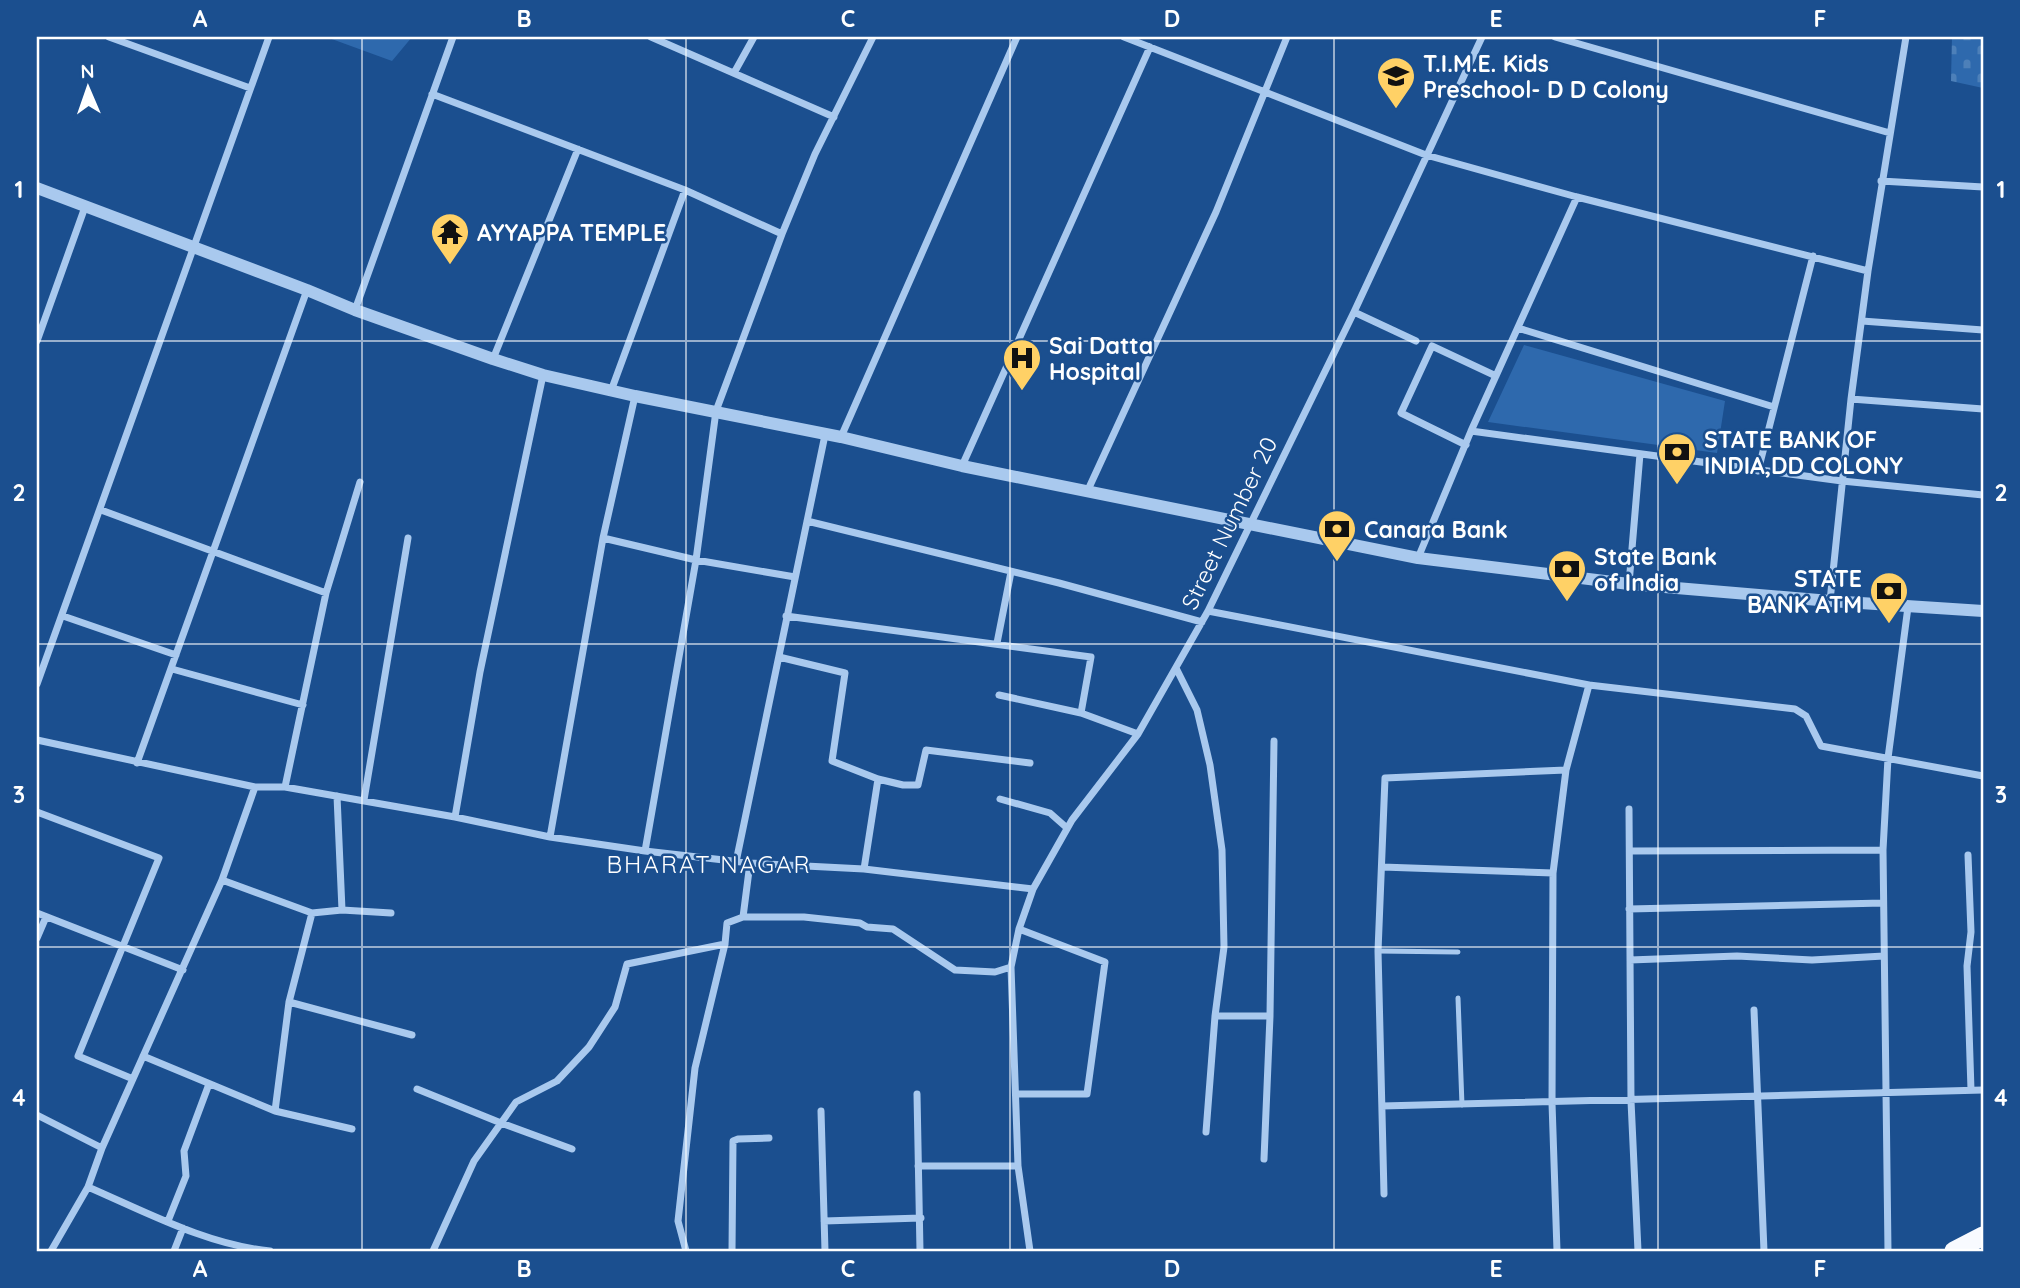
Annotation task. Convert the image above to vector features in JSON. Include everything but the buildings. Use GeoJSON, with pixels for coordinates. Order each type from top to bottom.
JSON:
{"type":"FeatureCollection","features":[{"type":"Feature","properties":{"kind":"highway"},"geometry":{"type":"LineString","coordinates":[[1954,1251],[1983,1236]]}},
{"type":"Feature","properties":{"kind":"street"},"geometry":{"type":"LineString","coordinates":[[108,37],[250,88]]}},
{"type":"Feature","properties":{"kind":"street"},"geometry":{"type":"LineString","coordinates":[[37,684],[269,37]]}},
{"type":"Feature","properties":{"kind":"street"},"geometry":{"type":"LineString","coordinates":[[355,310],[453,37]]}},
{"type":"Feature","properties":{"kind":"street"},"geometry":{"type":"LineString","coordinates":[[651,37],[669,40],[734,73],[834,117]]}},
{"type":"Feature","properties":{"kind":"street"},"geometry":{"type":"LineString","coordinates":[[734,73],[754,37]]}},
{"type":"Feature","properties":{"kind":"street"},"geometry":{"type":"LineString","coordinates":[[645,851],[696,560],[716,411],[815,153],[873,37]]}},
{"type":"Feature","properties":{"kind":"street"},"geometry":{"type":"LineString","coordinates":[[841,437],[1017,37]]}},
{"type":"Feature","properties":{"kind":"street"},"geometry":{"type":"LineString","coordinates":[[1124,37],[1426,155],[1577,197],[1868,271]]}},
{"type":"Feature","properties":{"kind":"street"},"geometry":{"type":"LineString","coordinates":[[1087,492],[1216,212],[1287,37]]}},
{"type":"Feature","properties":{"kind":"street","name":"Street Number 20"},"geometry":{"type":"LineString","coordinates":[[1030,1251],[1018,1166],[1011,967],[1019,929],[1033,889],[1067,828],[1138,734],[1208,611],[1354,313],[1482,37]]}},
{"type":"Feature","properties":{"kind":"street"},"geometry":{"type":"LineString","coordinates":[[1555,37],[1890,134]]}},
{"type":"Feature","properties":{"kind":"street"},"geometry":{"type":"LineString","coordinates":[[1830,601],[1851,399],[1868,271],[1906,37]]}},
{"type":"Feature","properties":{"kind":"street"},"geometry":{"type":"LineString","coordinates":[[962,466],[1150,47]]}},
{"type":"Feature","properties":{"kind":"street"},"geometry":{"type":"LineString","coordinates":[[432,94],[685,190],[782,234]]}},
{"type":"Feature","properties":{"kind":"street"},"geometry":{"type":"LineString","coordinates":[[493,359],[578,149]]}},
{"type":"Feature","properties":{"kind":"street"},"geometry":{"type":"LineString","coordinates":[[1881,181],[1983,187]]}},
{"type":"Feature","properties":{"kind":"street"},"geometry":{"type":"LineString","coordinates":[[37,188],[355,310],[493,359],[543,375],[611,391],[841,437],[1087,492],[1418,558],[1629,584],[1983,611]]}},
{"type":"Feature","properties":{"kind":"street"},"geometry":{"type":"LineString","coordinates":[[611,391],[685,190]]}},
{"type":"Feature","properties":{"kind":"street"},"geometry":{"type":"LineString","coordinates":[[1418,558],[1471,431],[1577,197]]}},
{"type":"Feature","properties":{"kind":"street"},"geometry":{"type":"LineString","coordinates":[[37,341],[85,207]]}},
{"type":"Feature","properties":{"kind":"street"},"geometry":{"type":"LineString","coordinates":[[1758,471],[1813,256]]}},
{"type":"Feature","properties":{"kind":"street"},"geometry":{"type":"LineString","coordinates":[[137,763],[307,290]]}},
{"type":"Feature","properties":{"kind":"street"},"geometry":{"type":"LineString","coordinates":[[1354,313],[1416,341]]}},
{"type":"Feature","properties":{"kind":"street"},"geometry":{"type":"LineString","coordinates":[[1862,321],[1983,330]]}},
{"type":"Feature","properties":{"kind":"street"},"geometry":{"type":"LineString","coordinates":[[1518,328],[1774,407]]}},
{"type":"Feature","properties":{"kind":"street"},"geometry":{"type":"LineString","coordinates":[[1466,445],[1401,412],[1432,346],[1496,376]]}},
{"type":"Feature","properties":{"kind":"street"},"geometry":{"type":"LineString","coordinates":[[455,817],[480,672],[543,375]]}},
{"type":"Feature","properties":{"kind":"street"},"geometry":{"type":"LineString","coordinates":[[550,837],[603,538],[635,396]]}},
{"type":"Feature","properties":{"kind":"street"},"geometry":{"type":"LineString","coordinates":[[1851,399],[1983,410]]}},
{"type":"Feature","properties":{"kind":"street"},"geometry":{"type":"LineString","coordinates":[[1471,431],[1758,471],[1983,495]]}},
{"type":"Feature","properties":{"kind":"street"},"geometry":{"type":"LineString","coordinates":[[736,862],[825,435]]}},
{"type":"Feature","properties":{"kind":"street"},"geometry":{"type":"LineString","coordinates":[[1629,584],[1640,454]]}},
{"type":"Feature","properties":{"kind":"street"},"geometry":{"type":"LineString","coordinates":[[285,787],[326,593],[360,482]]}},
{"type":"Feature","properties":{"kind":"street"},"geometry":{"type":"LineString","coordinates":[[101,510],[326,593]]}},
{"type":"Feature","properties":{"kind":"street"},"geometry":{"type":"LineString","coordinates":[[807,521],[1202,622]]}},
{"type":"Feature","properties":{"kind":"street"},"geometry":{"type":"LineString","coordinates":[[364,800],[408,537]]}},
{"type":"Feature","properties":{"kind":"street"},"geometry":{"type":"LineString","coordinates":[[603,538],[696,560],[795,577]]}},
{"type":"Feature","properties":{"kind":"street"},"geometry":{"type":"LineString","coordinates":[[997,643],[1011,572]]}},
{"type":"Feature","properties":{"kind":"street"},"geometry":{"type":"LineString","coordinates":[[1888,1251],[1883,850],[1888,758],[1908,607]]}},
{"type":"Feature","properties":{"kind":"street"},"geometry":{"type":"LineString","coordinates":[[1208,611],[1589,685],[1795,709],[1806,716],[1821,746],[1983,776]]}},
{"type":"Feature","properties":{"kind":"street"},"geometry":{"type":"LineString","coordinates":[[63,616],[176,655]]}},
{"type":"Feature","properties":{"kind":"street"},"geometry":{"type":"LineString","coordinates":[[786,616],[1091,657],[1081,713]]}},
{"type":"Feature","properties":{"kind":"street"},"geometry":{"type":"LineString","coordinates":[[779,657],[845,673],[832,761],[878,779],[903,785],[918,785],[926,750],[1030,763]]}},
{"type":"Feature","properties":{"kind":"street"},"geometry":{"type":"LineString","coordinates":[[1176,668],[1200,721],[1210,765],[1222,850],[1224,947],[1215,1016],[1206,1132]]}},
{"type":"Feature","properties":{"kind":"street"},"geometry":{"type":"LineString","coordinates":[[172,669],[303,705]]}},
{"type":"Feature","properties":{"kind":"street"},"geometry":{"type":"LineString","coordinates":[[1557,1251],[1552,1103],[1553,873],[1566,769],[1589,685]]}},
{"type":"Feature","properties":{"kind":"street"},"geometry":{"type":"LineString","coordinates":[[999,695],[1081,713],[1138,734]]}},
{"type":"Feature","properties":{"kind":"street"},"geometry":{"type":"LineString","coordinates":[[37,740],[255,787],[285,787],[364,800],[550,837],[736,862],[863,869],[1033,889]]}},
{"type":"Feature","properties":{"kind":"street"},"geometry":{"type":"LineString","coordinates":[[1264,1159],[1270,1016],[1274,741]]}},
{"type":"Feature","properties":{"kind":"street"},"geometry":{"type":"LineString","coordinates":[[1384,1194],[1378,951],[1385,778],[1566,769]]}},
{"type":"Feature","properties":{"kind":"street"},"geometry":{"type":"LineString","coordinates":[[863,869],[878,779]]}},
{"type":"Feature","properties":{"kind":"street"},"geometry":{"type":"LineString","coordinates":[[51,1251],[88,1187],[102,1148],[222,880],[255,787]]}},
{"type":"Feature","properties":{"kind":"street"},"geometry":{"type":"LineString","coordinates":[[337,796],[342,910]]}},
{"type":"Feature","properties":{"kind":"street"},"geometry":{"type":"LineString","coordinates":[[1000,799],[1050,813],[1067,828]]}},
{"type":"Feature","properties":{"kind":"street"},"geometry":{"type":"LineString","coordinates":[[1629,809],[1631,1101],[1638,1251]]}},
{"type":"Feature","properties":{"kind":"street"},"geometry":{"type":"LineString","coordinates":[[37,812],[159,858],[78,1056],[133,1079]]}},
{"type":"Feature","properties":{"kind":"street"},"geometry":{"type":"LineString","coordinates":[[1630,851],[1883,850]]}},
{"type":"Feature","properties":{"kind":"street"},"geometry":{"type":"LineString","coordinates":[[1968,855],[1970,932],[1967,966],[1971,1090]]}},
{"type":"Feature","properties":{"kind":"street"},"geometry":{"type":"LineString","coordinates":[[743,917],[750,863]]}},
{"type":"Feature","properties":{"kind":"street"},"geometry":{"type":"LineString","coordinates":[[1382,867],[1553,873]]}},
{"type":"Feature","properties":{"kind":"street"},"geometry":{"type":"LineString","coordinates":[[222,880],[312,913],[342,910],[391,913]]}},
{"type":"Feature","properties":{"kind":"street"},"geometry":{"type":"LineString","coordinates":[[1629,909],[1883,903]]}},
{"type":"Feature","properties":{"kind":"street"},"geometry":{"type":"LineString","coordinates":[[37,913],[183,970]]}},
{"type":"Feature","properties":{"kind":"street"},"geometry":{"type":"LineString","coordinates":[[275,1111],[289,1002],[312,913]]}},
{"type":"Feature","properties":{"kind":"street"},"geometry":{"type":"LineString","coordinates":[[37,938],[46,917]]}},
{"type":"Feature","properties":{"kind":"street"},"geometry":{"type":"LineString","coordinates":[[686,1251],[678,1221],[695,1068],[725,944],[727,922],[743,917],[804,917],[860,923],[867,927],[893,929],[955,970],[995,972],[1011,967]]}},
{"type":"Feature","properties":{"kind":"street"},"geometry":{"type":"LineString","coordinates":[[1017,1094],[1087,1094],[1105,962],[1019,929]]}},
{"type":"Feature","properties":{"kind":"street"},"geometry":{"type":"LineString","coordinates":[[433,1251],[474,1161],[516,1102],[557,1081],[589,1047],[615,1007],[627,964],[725,944]]}},
{"type":"Feature","properties":{"kind":"street"},"geometry":{"type":"LineString","coordinates":[[1630,960],[1737,956],[1812,960],[1884,956]]}},
{"type":"Feature","properties":{"kind":"street"},"geometry":{"type":"LineString","coordinates":[[289,1002],[412,1035]]}},
{"type":"Feature","properties":{"kind":"street"},"geometry":{"type":"LineString","coordinates":[[1754,1010],[1764,1251]]}},
{"type":"Feature","properties":{"kind":"street"},"geometry":{"type":"LineString","coordinates":[[1215,1016],[1270,1016]]}},
{"type":"Feature","properties":{"kind":"street"},"geometry":{"type":"LineString","coordinates":[[143,1056],[275,1111],[352,1129]]}},
{"type":"Feature","properties":{"kind":"street"},"geometry":{"type":"LineString","coordinates":[[167,1221],[186,1175],[184,1152],[209,1084]]}},
{"type":"Feature","properties":{"kind":"street"},"geometry":{"type":"LineString","coordinates":[[417,1089],[572,1149]]}},
{"type":"Feature","properties":{"kind":"street"},"geometry":{"type":"LineString","coordinates":[[1382,1107],[1983,1090]]}},
{"type":"Feature","properties":{"kind":"street"},"geometry":{"type":"LineString","coordinates":[[917,1094],[920,1251]]}},
{"type":"Feature","properties":{"kind":"street"},"geometry":{"type":"LineString","coordinates":[[821,1111],[825,1251]]}},
{"type":"Feature","properties":{"kind":"street"},"geometry":{"type":"LineString","coordinates":[[37,1115],[102,1148]]}},
{"type":"Feature","properties":{"kind":"street"},"geometry":{"type":"LineString","coordinates":[[732,1251],[733,1141],[769,1138]]}},
{"type":"Feature","properties":{"kind":"street"},"geometry":{"type":"LineString","coordinates":[[918,1167],[1018,1166]]}},
{"type":"Feature","properties":{"kind":"street"},"geometry":{"type":"LineString","coordinates":[[88,1187],[183,1228],[253,1251],[270,1251]]}},
{"type":"Feature","properties":{"kind":"street"},"geometry":{"type":"LineString","coordinates":[[824,1222],[921,1218]]}},
{"type":"Feature","properties":{"kind":"street"},"geometry":{"type":"LineString","coordinates":[[174,1251],[183,1228]]}},
{"type":"Feature","properties":{"kind":"lane"},"geometry":{"type":"LineString","coordinates":[[1378,951],[1458,953]]}},
{"type":"Feature","properties":{"kind":"lane"},"geometry":{"type":"LineString","coordinates":[[1458,998],[1462,1105]]}},
{"type":"Feature","properties":{"kind":"green space"},"geometry":{"type":"Polygon","coordinates":[[[330,37],[412,37],[392,61],[330,37]]]}},
{"type":"Feature","properties":{"kind":"green space"},"geometry":{"type":"Polygon","coordinates":[[[1952,37],[1983,37],[1983,88],[1951,81],[1952,37]]]}},
{"type":"Feature","properties":{"kind":"green space"},"geometry":{"type":"Polygon","coordinates":[[[1524,345],[1725,401],[1717,453],[1488,422],[1524,345]]]}},
{"type":"Feature","properties":{"kind":"place","name":"T.I.M.E. Kids Preschool- D D Colony"},"geometry":{"type":"Point","coordinates":[1396,110]}},
{"type":"Feature","properties":{"kind":"place","name":"AYYAPPA TEMPLE"},"geometry":{"type":"Point","coordinates":[450,266]}},
{"type":"Feature","properties":{"kind":"place","name":"Sai Datta Hospital"},"geometry":{"type":"Point","coordinates":[1022,392]}},
{"type":"Feature","properties":{"kind":"place","name":"STATE BANK OF INDIA,DD COLONY"},"geometry":{"type":"Point","coordinates":[1677,486]}},
{"type":"Feature","properties":{"kind":"place","name":"Canara Bank"},"geometry":{"type":"Point","coordinates":[1337,563]}},
{"type":"Feature","properties":{"kind":"place","name":"State Bank of India"},"geometry":{"type":"Point","coordinates":[1567,603]}},
{"type":"Feature","properties":{"kind":"place","name":"STATE BANK ATM"},"geometry":{"type":"Point","coordinates":[1889,625]}},
{"type":"Feature","properties":{"kind":"district","name":"BHARAT NAGAR"},"geometry":{"type":"Point","coordinates":[709,864]}}]}
